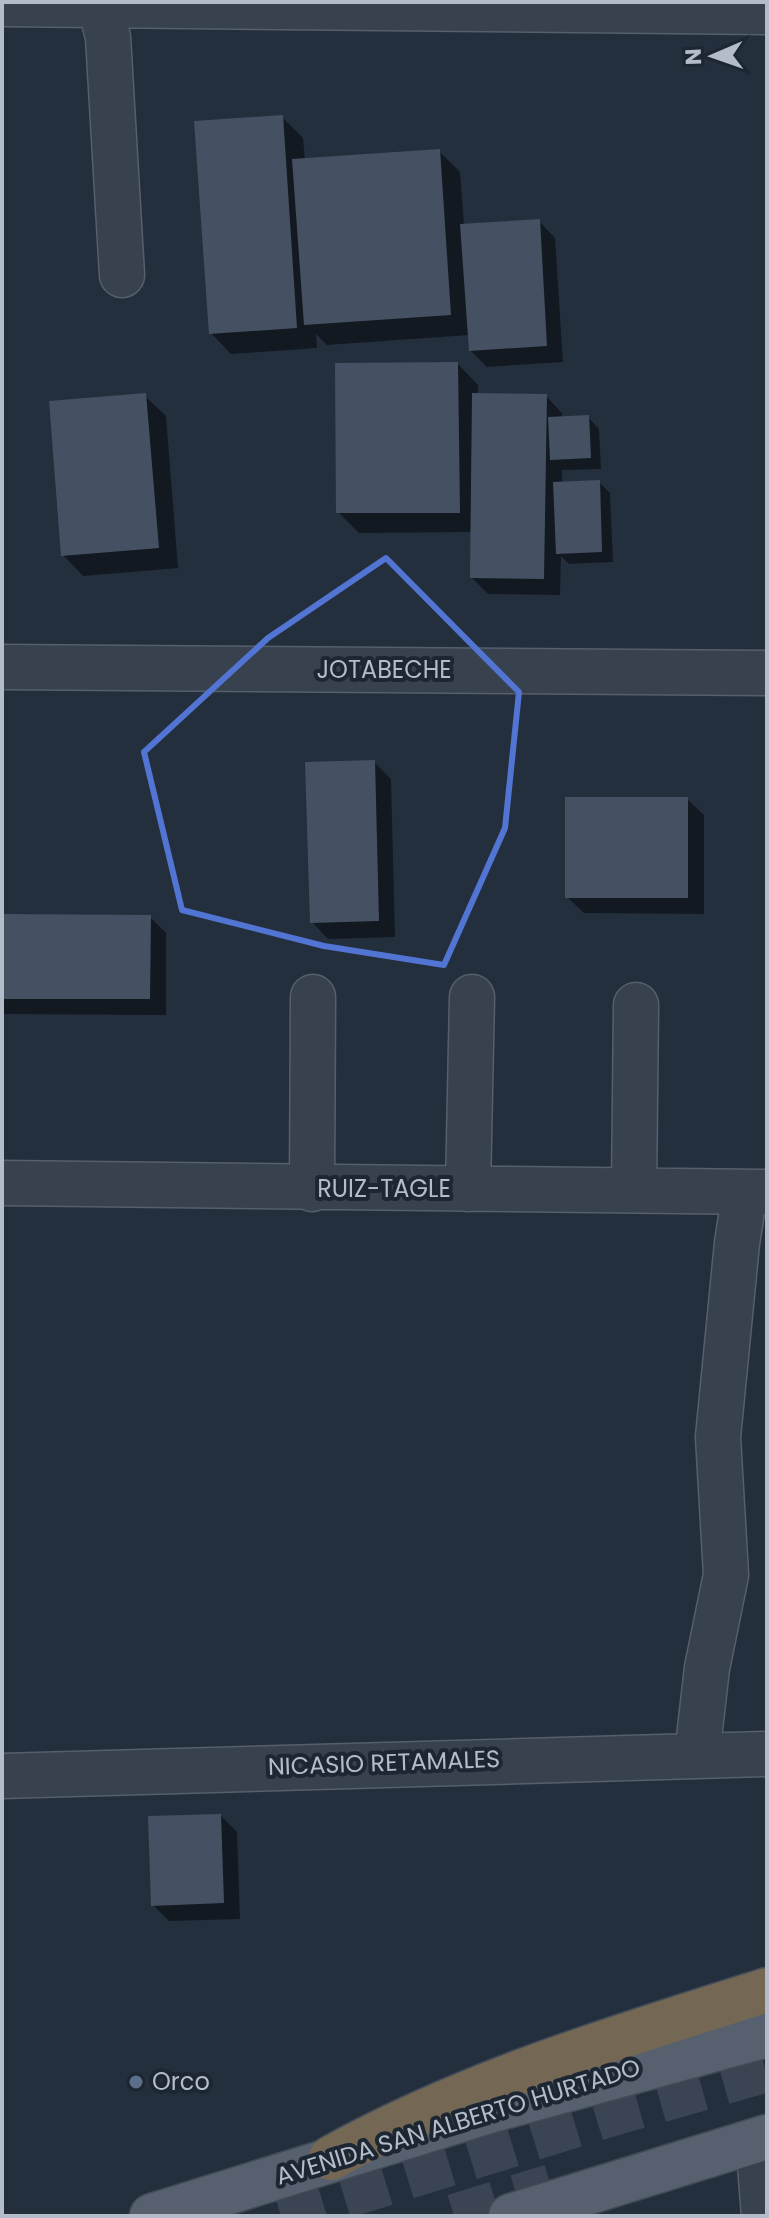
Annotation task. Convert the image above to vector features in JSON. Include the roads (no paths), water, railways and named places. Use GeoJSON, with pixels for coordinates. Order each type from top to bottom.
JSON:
{"type":"FeatureCollection","features":[{"type":"Feature","properties":{"kind":"highway"},"geometry":{"type":"LineString","coordinates":[[331,2158],[420,2112],[478,2087],[767,1990]]}},
{"type":"Feature","properties":{"kind":"main road","name":"AVENIDA SAN ALBERTO HURTADO"},"geometry":{"type":"LineString","coordinates":[[152,2216],[506,2105],[767,2035]]}},
{"type":"Feature","properties":{"kind":"main road"},"geometry":{"type":"LineString","coordinates":[[511,2216],[762,2138]]}},
{"type":"Feature","properties":{"kind":"street"},"geometry":{"type":"LineString","coordinates":[[99,3],[108,37],[122,275]]}},
{"type":"Feature","properties":{"kind":"street"},"geometry":{"type":"LineString","coordinates":[[2,4],[767,12]]}},
{"type":"Feature","properties":{"kind":"street","name":"JOTABECHE"},"geometry":{"type":"LineString","coordinates":[[2,667],[767,673]]}},
{"type":"Feature","properties":{"kind":"street"},"geometry":{"type":"LineString","coordinates":[[312,1189],[313,997]]}},
{"type":"Feature","properties":{"kind":"street"},"geometry":{"type":"LineString","coordinates":[[468,1189],[472,997]]}},
{"type":"Feature","properties":{"kind":"street"},"geometry":{"type":"LineString","coordinates":[[634,1190],[636,1005]]}},
{"type":"Feature","properties":{"kind":"street","name":"RUIZ-TAGLE"},"geometry":{"type":"LineString","coordinates":[[2,1183],[756,1192]]}},
{"type":"Feature","properties":{"kind":"street"},"geometry":{"type":"LineString","coordinates":[[697,1755],[707,1668],[726,1575],[718,1437],[737,1243],[756,1192]]}},
{"type":"Feature","properties":{"kind":"street","name":"NICASIO RETAMALES"},"geometry":{"type":"LineString","coordinates":[[2,1776],[767,1754]]}},
{"type":"Feature","properties":{"kind":"street"},"geometry":{"type":"LineString","coordinates":[[762,2138],[764,2216]]}},
{"type":"Feature","properties":{"kind":"tunnel"},"geometry":{"type":"LineString","coordinates":[[281,2216],[767,2070]]}},
{"type":"Feature","properties":{"kind":"tunnel"},"geometry":{"type":"LineString","coordinates":[[454,2216],[551,2186]]}},
{"type":"Feature","properties":{"kind":"place","name":"Orco"},"geometry":{"type":"Point","coordinates":[136,2082]}}]}
